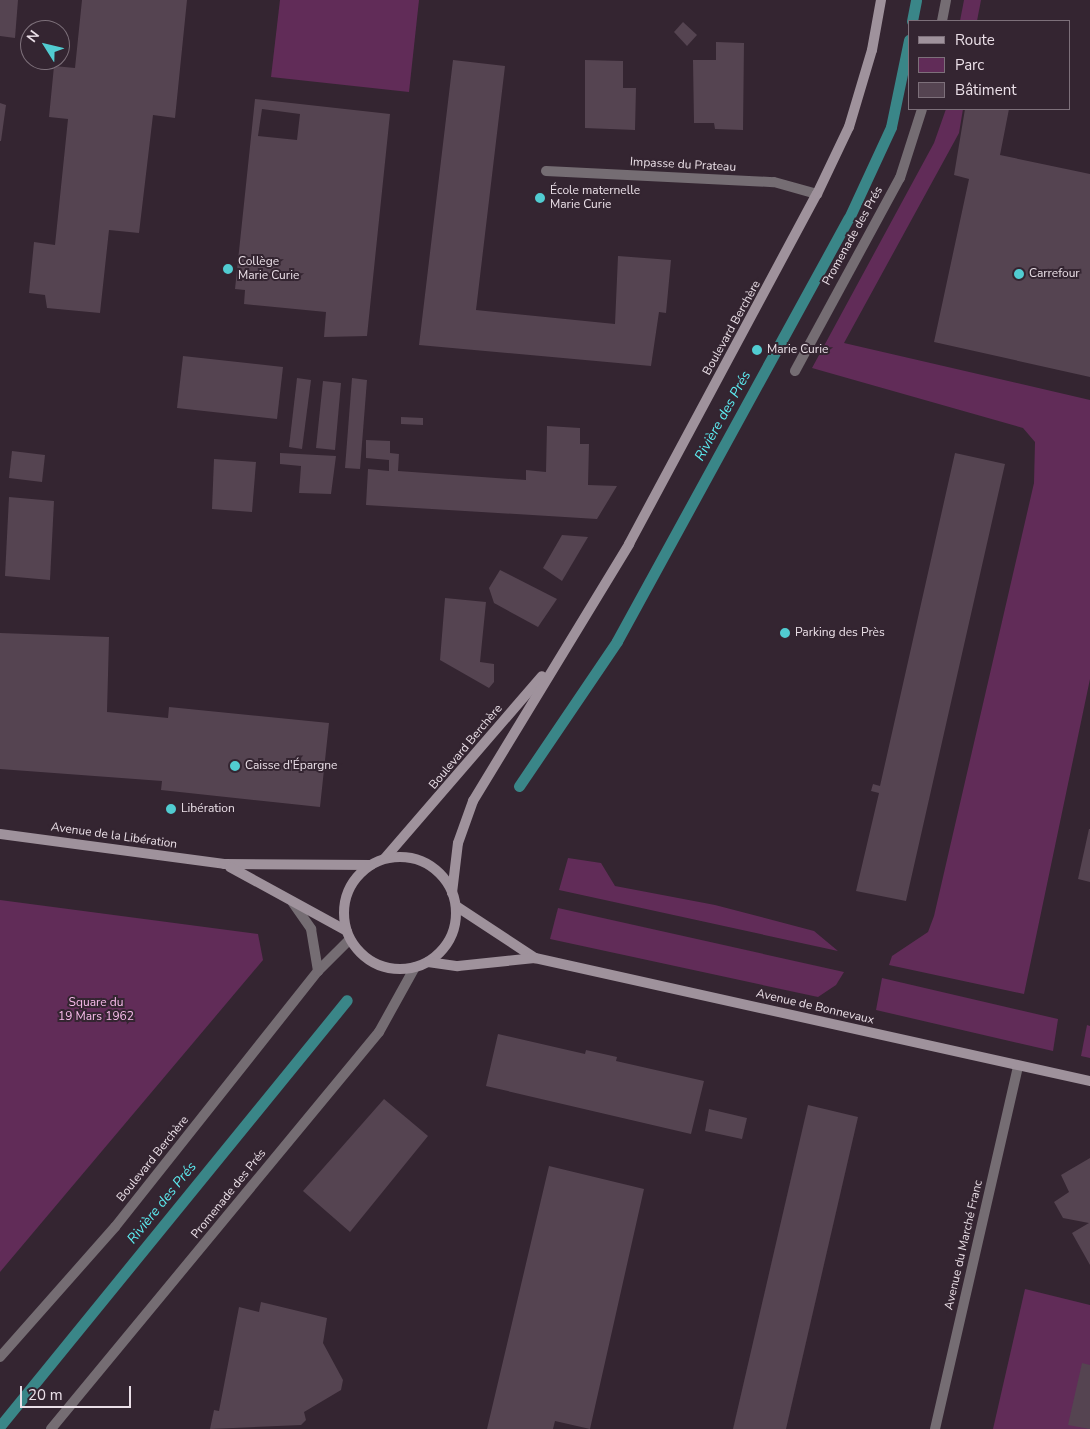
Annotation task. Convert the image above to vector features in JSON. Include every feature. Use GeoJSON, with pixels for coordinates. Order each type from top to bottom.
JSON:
{"type":"FeatureCollection","features":[{"type":"Feature","properties":{"kind":"main road","name":"Boulevard Berchère"},"geometry":{"type":"LineString","coordinates":[[452,893],[458,843],[473,801],[629,544],[817,194],[849,127],[872,50],[881,0]]}},
{"type":"Feature","properties":{"kind":"main road","name":"Boulevard Berchère"},"geometry":{"type":"LineString","coordinates":[[385,858],[563,650]]}},
{"type":"Feature","properties":{"kind":"main road","name":"Avenue de la Libération"},"geometry":{"type":"LineString","coordinates":[[0,834],[224,864],[372,865]]}},
{"type":"Feature","properties":{"kind":"main road"},"geometry":{"type":"LineString","coordinates":[[385,858],[420,860],[440,873],[452,893],[456,906],[450,938],[428,962],[415,967],[385,967],[359,952],[349,935],[348,893],[372,865],[385,858]]}},
{"type":"Feature","properties":{"kind":"main road","name":"Avenue de la Libération"},"geometry":{"type":"LineString","coordinates":[[224,864],[289,899],[349,935]]}},
{"type":"Feature","properties":{"kind":"main road","name":"Avenue de Bonnevaux"},"geometry":{"type":"LineString","coordinates":[[456,906],[535,958]]}},
{"type":"Feature","properties":{"kind":"main road","name":"Avenue de Bonnevaux"},"geometry":{"type":"LineString","coordinates":[[428,962],[458,966],[535,958],[1090,1081]]}},
{"type":"Feature","properties":{"kind":"street"},"geometry":{"type":"LineString","coordinates":[[942,20],[946,0]]}},
{"type":"Feature","properties":{"kind":"street","name":"Promenade des Prés"},"geometry":{"type":"LineString","coordinates":[[795,371],[900,178],[922,110]]}},
{"type":"Feature","properties":{"kind":"street","name":"Impasse du Prateau"},"geometry":{"type":"LineString","coordinates":[[546,172],[774,182],[817,194]]}},
{"type":"Feature","properties":{"kind":"street"},"geometry":{"type":"LineString","coordinates":[[289,899],[311,929],[318,971]]}},
{"type":"Feature","properties":{"kind":"street","name":"Boulevard Berchère"},"geometry":{"type":"LineString","coordinates":[[0,1357],[115,1227],[318,971],[349,935]]}},
{"type":"Feature","properties":{"kind":"street","name":"Promenade des Prés"},"geometry":{"type":"LineString","coordinates":[[52,1429],[379,1032],[415,967]]}},
{"type":"Feature","properties":{"kind":"street","name":"Avenue du Marché Franc"},"geometry":{"type":"LineString","coordinates":[[935,1429],[1018,1066]]}},
{"type":"Feature","properties":{"kind":"green space"},"geometry":{"type":"Polygon","coordinates":[[[280,0],[419,0],[409,92],[271,77],[280,0]]]}},
{"type":"Feature","properties":{"kind":"green space"},"geometry":{"type":"Polygon","coordinates":[[[964,0],[981,0],[977,20],[960,20],[964,0]]]}},
{"type":"Feature","properties":{"kind":"green space"},"geometry":{"type":"Polygon","coordinates":[[[946,110],[963,110],[959,133],[844,343],[1090,400],[1090,679],[1024,994],[889,965],[892,956],[928,932],[934,916],[1034,483],[1035,442],[1023,428],[812,368],[934,143],[946,110]]]}},
{"type":"Feature","properties":{"kind":"green space"},"geometry":{"type":"Polygon","coordinates":[[[568,858],[601,863],[615,886],[715,905],[814,931],[838,951],[559,890],[568,858]]]}},
{"type":"Feature","properties":{"kind":"green space","name":"Square du 19 Mars 1962"},"geometry":{"type":"Polygon","coordinates":[[[0,900],[258,934],[263,960],[0,1272],[0,900]]]}},
{"type":"Feature","properties":{"kind":"green space"},"geometry":{"type":"Polygon","coordinates":[[[558,908],[844,972],[836,985],[818,997],[550,939],[558,908]]]}},
{"type":"Feature","properties":{"kind":"green space"},"geometry":{"type":"Polygon","coordinates":[[[882,978],[1058,1019],[1053,1051],[876,1010],[882,978]]]}},
{"type":"Feature","properties":{"kind":"green space"},"geometry":{"type":"Polygon","coordinates":[[[1087,1025],[1090,1026],[1090,1058],[1081,1056],[1087,1025]]]}},
{"type":"Feature","properties":{"kind":"green space"},"geometry":{"type":"Polygon","coordinates":[[[1025,1289],[1090,1305],[1090,1429],[993,1429],[1025,1289]]]}},
{"type":"Feature","properties":{"kind":"building"},"geometry":{"type":"Polygon","coordinates":[[[0,0],[18,0],[15,38],[0,36],[0,0]]]}},
{"type":"Feature","properties":{"kind":"building"},"geometry":{"type":"Polygon","coordinates":[[[82,0],[187,0],[175,118],[153,115],[139,233],[109,230],[100,313],[47,308],[45,295],[29,293],[34,242],[55,245],[68,119],[49,117],[54,70],[70,70],[70,68],[75,68],[82,0]]]}},
{"type":"Feature","properties":{"kind":"building"},"geometry":{"type":"Polygon","coordinates":[[[683,22],[697,35],[687,46],[674,32],[683,22]]]}},
{"type":"Feature","properties":{"kind":"building"},"geometry":{"type":"Polygon","coordinates":[[[716,42],[744,43],[743,130],[715,129],[714,123],[694,123],[693,60],[716,60],[716,42]]]}},
{"type":"Feature","properties":{"kind":"building"},"geometry":{"type":"Polygon","coordinates":[[[453,60],[505,66],[476,310],[615,324],[618,256],[671,260],[666,313],[659,312],[651,366],[419,345],[453,60]]]}},
{"type":"Feature","properties":{"kind":"building"},"geometry":{"type":"Polygon","coordinates":[[[585,60],[623,61],[623,88],[636,88],[635,130],[585,128],[585,60]]]}},
{"type":"Feature","properties":{"kind":"building"},"geometry":{"type":"Polygon","coordinates":[[[255,99],[390,114],[367,336],[324,337],[326,312],[244,304],[245,290],[235,289],[255,99]],[[262,109],[258,136],[297,140],[300,114],[262,109]]]}},
{"type":"Feature","properties":{"kind":"building"},"geometry":{"type":"Polygon","coordinates":[[[0,103],[6,105],[1,141],[0,141],[0,103]]]}},
{"type":"Feature","properties":{"kind":"building","name":"Carrefour"},"geometry":{"type":"Polygon","coordinates":[[[965,110],[1009,110],[1000,155],[1090,174],[1090,377],[934,342],[969,179],[954,175],[965,110]]]}},
{"type":"Feature","properties":{"kind":"building"},"geometry":{"type":"Polygon","coordinates":[[[183,356],[283,367],[277,419],[177,408],[183,356]]]}},
{"type":"Feature","properties":{"kind":"building"},"geometry":{"type":"Polygon","coordinates":[[[297,378],[311,380],[302,449],[289,447],[297,378]]]}},
{"type":"Feature","properties":{"kind":"building"},"geometry":{"type":"Polygon","coordinates":[[[352,378],[367,380],[360,469],[345,468],[352,378]]]}},
{"type":"Feature","properties":{"kind":"building"},"geometry":{"type":"Polygon","coordinates":[[[323,381],[341,383],[335,450],[316,448],[323,381]]]}},
{"type":"Feature","properties":{"kind":"building"},"geometry":{"type":"Polygon","coordinates":[[[401,417],[423,418],[423,425],[401,424],[401,417]]]}},
{"type":"Feature","properties":{"kind":"building"},"geometry":{"type":"Polygon","coordinates":[[[547,426],[580,428],[580,444],[589,444],[588,485],[617,486],[597,519],[366,505],[368,469],[389,471],[389,460],[366,458],[366,440],[390,441],[390,453],[399,454],[398,471],[526,480],[526,470],[546,472],[547,426]]]}},
{"type":"Feature","properties":{"kind":"building"},"geometry":{"type":"Polygon","coordinates":[[[12,451],[45,455],[42,482],[9,478],[12,451]]]}},
{"type":"Feature","properties":{"kind":"building"},"geometry":{"type":"Polygon","coordinates":[[[280,453],[336,456],[331,494],[299,493],[301,466],[280,464],[280,453]]]}},
{"type":"Feature","properties":{"kind":"building"},"geometry":{"type":"Polygon","coordinates":[[[955,453],[1005,464],[906,901],[856,891],[879,793],[871,791],[873,784],[880,786],[955,453]]]}},
{"type":"Feature","properties":{"kind":"building"},"geometry":{"type":"Polygon","coordinates":[[[214,459],[256,462],[252,512],[212,509],[214,459]]]}},
{"type":"Feature","properties":{"kind":"building"},"geometry":{"type":"Polygon","coordinates":[[[9,497],[54,501],[50,580],[5,576],[9,497]]]}},
{"type":"Feature","properties":{"kind":"building"},"geometry":{"type":"Polygon","coordinates":[[[562,535],[588,537],[562,581],[543,568],[562,535]]]}},
{"type":"Feature","properties":{"kind":"building"},"geometry":{"type":"Polygon","coordinates":[[[500,570],[557,599],[538,627],[494,603],[489,588],[500,570]]]}},
{"type":"Feature","properties":{"kind":"building"},"geometry":{"type":"Polygon","coordinates":[[[445,598],[486,602],[480,662],[494,664],[494,682],[489,688],[440,660],[445,598]]]}},
{"type":"Feature","properties":{"kind":"building"},"geometry":{"type":"Polygon","coordinates":[[[0,633],[109,637],[107,712],[168,718],[169,707],[329,723],[320,807],[161,790],[162,781],[0,769],[0,633]]]}},
{"type":"Feature","properties":{"kind":"building"},"geometry":{"type":"Polygon","coordinates":[[[1090,829],[1090,882],[1078,879],[1090,829]]]}},
{"type":"Feature","properties":{"kind":"building"},"geometry":{"type":"Polygon","coordinates":[[[498,1034],[585,1054],[586,1050],[617,1057],[616,1061],[704,1081],[691,1134],[486,1086],[498,1034]]]}},
{"type":"Feature","properties":{"kind":"building"},"geometry":{"type":"Polygon","coordinates":[[[384,1099],[428,1136],[350,1232],[303,1191],[384,1099]]]}},
{"type":"Feature","properties":{"kind":"building"},"geometry":{"type":"Polygon","coordinates":[[[808,1105],[858,1117],[786,1429],[733,1429],[808,1105]]]}},
{"type":"Feature","properties":{"kind":"building"},"geometry":{"type":"Polygon","coordinates":[[[709,1109],[747,1118],[742,1139],[705,1131],[709,1109]]]}},
{"type":"Feature","properties":{"kind":"building"},"geometry":{"type":"Polygon","coordinates":[[[1090,1158],[1090,1265],[1072,1233],[1089,1223],[1063,1218],[1054,1202],[1069,1192],[1061,1175],[1090,1158]]]}},
{"type":"Feature","properties":{"kind":"building"},"geometry":{"type":"Polygon","coordinates":[[[549,1166],[644,1189],[590,1429],[555,1421],[553,1429],[487,1429],[549,1166]]]}},
{"type":"Feature","properties":{"kind":"building"},"geometry":{"type":"Polygon","coordinates":[[[261,1302],[327,1318],[323,1343],[343,1380],[341,1390],[304,1412],[306,1420],[301,1425],[210,1429],[214,1410],[219,1411],[239,1307],[259,1312],[261,1302]]]}},
{"type":"Feature","properties":{"kind":"building"},"geometry":{"type":"Polygon","coordinates":[[[1082,1363],[1090,1365],[1090,1429],[1068,1425],[1082,1363]]]}},
{"type":"Feature","properties":{"kind":"waterway","name":"Rivière des Prés"},"geometry":{"type":"LineString","coordinates":[[912,20],[916,0]]}},
{"type":"Feature","properties":{"kind":"waterway","name":"Rivière des Prés"},"geometry":{"type":"LineString","coordinates":[[519,786],[617,641],[849,218],[891,127],[908,45]]}},
{"type":"Feature","properties":{"kind":"waterway","name":"Rivière des Prés"},"geometry":{"type":"LineString","coordinates":[[0,1426],[347,1000]]}},
{"type":"Feature","properties":{"kind":"place","name":"École maternelle Marie Curie"},"geometry":{"type":"Point","coordinates":[540,198]}},
{"type":"Feature","properties":{"kind":"place","name":"Collège Marie Curie"},"geometry":{"type":"Point","coordinates":[228,269]}},
{"type":"Feature","properties":{"kind":"place","name":"Carrefour"},"geometry":{"type":"Point","coordinates":[1019,274]}},
{"type":"Feature","properties":{"kind":"place","name":"Marie Curie"},"geometry":{"type":"Point","coordinates":[757,350]}},
{"type":"Feature","properties":{"kind":"place","name":"Parking des Près"},"geometry":{"type":"Point","coordinates":[785,633]}},
{"type":"Feature","properties":{"kind":"place","name":"Caisse d'Épargne"},"geometry":{"type":"Point","coordinates":[235,766]}},
{"type":"Feature","properties":{"kind":"place","name":"Libération"},"geometry":{"type":"Point","coordinates":[171,809]}}]}
